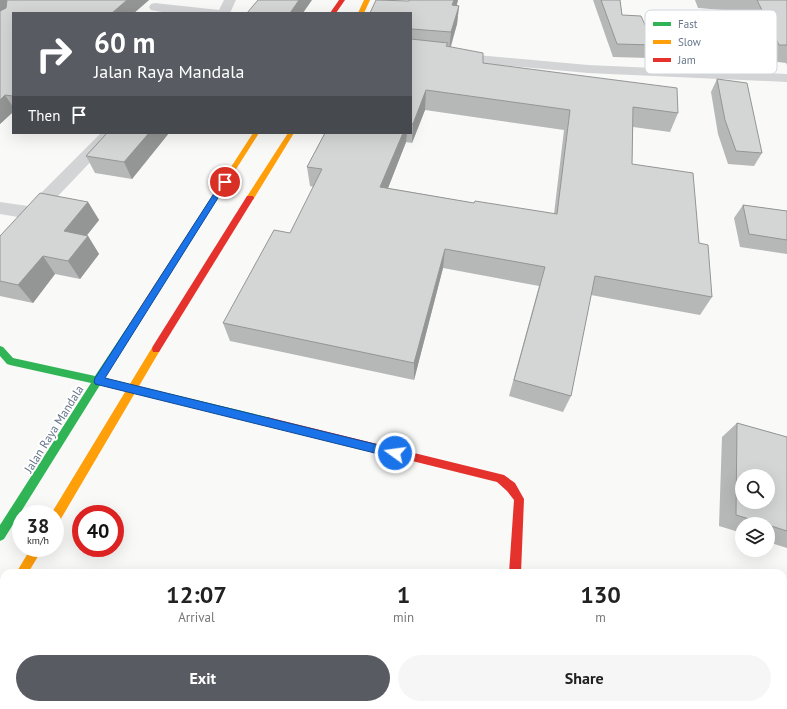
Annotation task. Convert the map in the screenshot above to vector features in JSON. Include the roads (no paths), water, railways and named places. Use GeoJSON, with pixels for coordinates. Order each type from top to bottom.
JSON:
{"type":"FeatureCollection","features":[{"type":"Feature","properties":{"kind":"main road"},"geometry":{"type":"LineString","coordinates":[[334,12],[342,0]]}},
{"type":"Feature","properties":{"kind":"main road"},"geometry":{"type":"LineString","coordinates":[[361,12],[367,0]]}},
{"type":"Feature","properties":{"kind":"main road","name":"Jalan Raya Mandala"},"geometry":{"type":"LineString","coordinates":[[0,535],[255,134]]}},
{"type":"Feature","properties":{"kind":"main road"},"geometry":{"type":"LineString","coordinates":[[63,505],[132,388],[290,134]]}},
{"type":"Feature","properties":{"kind":"main road"},"geometry":{"type":"LineString","coordinates":[[3,357],[28,366],[132,388],[500,478],[512,487],[520,499],[516,569]]}},
{"type":"Feature","properties":{"kind":"main road"},"geometry":{"type":"LineString","coordinates":[[24,569],[32,557]]}},
{"type":"Feature","properties":{"kind":"street"},"geometry":{"type":"LineString","coordinates":[[224,12],[230,0]]}},
{"type":"Feature","properties":{"kind":"street"},"geometry":{"type":"LineString","coordinates":[[156,7],[207,12]]}},
{"type":"Feature","properties":{"kind":"street"},"geometry":{"type":"LineString","coordinates":[[412,53],[588,69],[645,72]]}},
{"type":"Feature","properties":{"kind":"street"},"geometry":{"type":"LineString","coordinates":[[699,74],[787,78]]}},
{"type":"Feature","properties":{"kind":"street"},"geometry":{"type":"LineString","coordinates":[[0,250],[32,213],[109,134]]}},
{"type":"Feature","properties":{"kind":"street"},"geometry":{"type":"LineString","coordinates":[[0,208],[32,213]]}}]}
